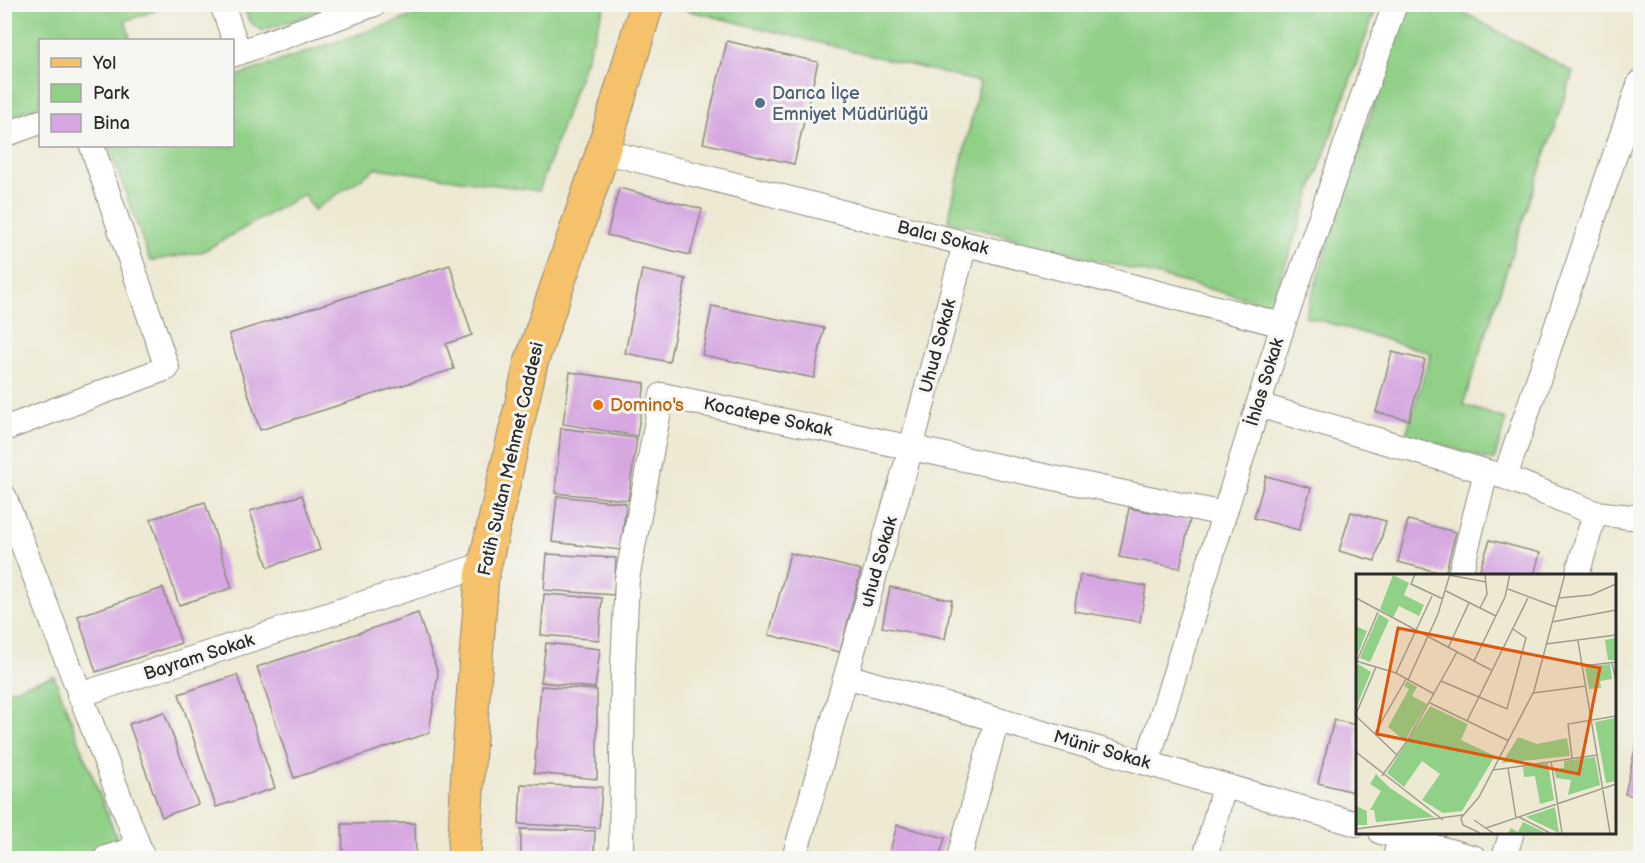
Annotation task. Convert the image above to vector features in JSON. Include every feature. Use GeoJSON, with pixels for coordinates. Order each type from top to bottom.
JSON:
{"type":"FeatureCollection","features":[{"type":"Feature","properties":{"kind":"main road","name":"Fatih Sultan Mehmet Caddesi"},"geometry":{"type":"LineString","coordinates":[[464,858],[468,765],[482,577],[531,363],[603,151],[647,4]]}},
{"type":"Feature","properties":{"kind":"street"},"geometry":{"type":"LineString","coordinates":[[222,4],[232,39]]}},
{"type":"Feature","properties":{"kind":"street"},"geometry":{"type":"LineString","coordinates":[[236,54],[375,4]]}},
{"type":"Feature","properties":{"kind":"street","name":"İhlas Sokak"},"geometry":{"type":"LineString","coordinates":[[1147,763],[1283,325],[1395,4]]}},
{"type":"Feature","properties":{"kind":"street"},"geometry":{"type":"LineString","coordinates":[[1460,574],[1495,474],[1641,82]]}},
{"type":"Feature","properties":{"kind":"street"},"geometry":{"type":"LineString","coordinates":[[4,135],[39,122]]}},
{"type":"Feature","properties":{"kind":"street"},"geometry":{"type":"LineString","coordinates":[[4,429],[167,368],[92,147]]}},
{"type":"Feature","properties":{"kind":"street","name":"Balcı Sokak"},"geometry":{"type":"LineString","coordinates":[[603,151],[1283,325]]}},
{"type":"Feature","properties":{"kind":"street","name":"Uhud Sokak"},"geometry":{"type":"LineString","coordinates":[[911,448],[965,244]]}},
{"type":"Feature","properties":{"kind":"street","name":"Kocatepe Sokak"},"geometry":{"type":"LineString","coordinates":[[621,858],[623,667],[627,579],[662,394],[1224,514]]}},
{"type":"Feature","properties":{"kind":"street"},"geometry":{"type":"LineString","coordinates":[[1258,405],[1495,474],[1594,513],[1641,518]]}},
{"type":"Feature","properties":{"kind":"street","name":"uhud Sokak"},"geometry":{"type":"LineString","coordinates":[[846,676],[911,448]]}},
{"type":"Feature","properties":{"kind":"street"},"geometry":{"type":"LineString","coordinates":[[4,496],[140,853],[106,858]]}},
{"type":"Feature","properties":{"kind":"street"},"geometry":{"type":"LineString","coordinates":[[1577,574],[1594,513]]}},
{"type":"Feature","properties":{"kind":"street","name":"Bayram Sokak"},"geometry":{"type":"LineString","coordinates":[[80,695],[485,564]]}},
{"type":"Feature","properties":{"kind":"street"},"geometry":{"type":"LineString","coordinates":[[794,858],[846,676]]}},
{"type":"Feature","properties":{"kind":"street","name":"Münir Sokak"},"geometry":{"type":"LineString","coordinates":[[846,676],[1356,824]]}},
{"type":"Feature","properties":{"kind":"street"},"geometry":{"type":"LineString","coordinates":[[959,858],[996,720]]}},
{"type":"Feature","properties":{"kind":"street"},"geometry":{"type":"LineString","coordinates":[[1205,858],[1224,786]]}},
{"type":"Feature","properties":{"kind":"street"},"geometry":{"type":"LineString","coordinates":[[1504,858],[1511,833]]}},
{"type":"Feature","properties":{"kind":"street"},"geometry":{"type":"LineString","coordinates":[[1394,840],[1475,858]]}},
{"type":"Feature","properties":{"kind":"green space"},"geometry":{"type":"Polygon","coordinates":[[[5,4],[172,5],[125,21],[131,39],[39,39],[39,106],[5,118],[5,4]]]}},
{"type":"Feature","properties":{"kind":"green space"},"geometry":{"type":"Polygon","coordinates":[[[243,4],[337,5],[262,31],[249,21],[243,4]]]}},
{"type":"Feature","properties":{"kind":"green space"},"geometry":{"type":"Polygon","coordinates":[[[448,4],[605,5],[539,191],[377,168],[314,210],[304,194],[202,252],[150,261],[109,147],[234,147],[234,77],[448,4]]]}},
{"type":"Feature","properties":{"kind":"green space"},"geometry":{"type":"Polygon","coordinates":[[[1377,4],[1271,305],[948,221],[980,82],[686,10],[688,5],[1377,4]]]}},
{"type":"Feature","properties":{"kind":"green space"},"geometry":{"type":"Polygon","coordinates":[[[1408,5],[1450,5],[1573,72],[1463,405],[1506,419],[1494,461],[1406,434],[1431,353],[1305,316],[1401,20],[1408,5]]]}},
{"type":"Feature","properties":{"kind":"green space"},"geometry":{"type":"Polygon","coordinates":[[[54,676],[118,842],[69,858],[5,858],[4,692],[54,676]]]}},
{"type":"Feature","properties":{"kind":"building","name":"Darıca İlçe Emniyet Müdürlüğü"},"geometry":{"type":"Polygon","coordinates":[[[727,41],[818,62],[794,164],[703,143],[727,41]]]}},
{"type":"Feature","properties":{"kind":"building"},"geometry":{"type":"Polygon","coordinates":[[[619,188],[702,209],[690,255],[607,235],[619,188]]]}},
{"type":"Feature","properties":{"kind":"building"},"geometry":{"type":"Polygon","coordinates":[[[450,265],[472,335],[446,344],[454,369],[260,430],[229,334],[450,265]]]}},
{"type":"Feature","properties":{"kind":"building"},"geometry":{"type":"Polygon","coordinates":[[[642,270],[686,279],[669,362],[625,353],[642,270]]]}},
{"type":"Feature","properties":{"kind":"building"},"geometry":{"type":"Polygon","coordinates":[[[712,306],[824,328],[814,378],[702,355],[712,306]]]}},
{"type":"Feature","properties":{"kind":"building"},"geometry":{"type":"Polygon","coordinates":[[[1392,352],[1425,360],[1409,420],[1376,412],[1392,352]]]}},
{"type":"Feature","properties":{"kind":"building"},"geometry":{"type":"Polygon","coordinates":[[[570,372],[645,383],[637,436],[563,424],[570,372]]]}},
{"type":"Feature","properties":{"kind":"building"},"geometry":{"type":"Polygon","coordinates":[[[561,428],[637,438],[628,500],[555,493],[561,428]]]}},
{"type":"Feature","properties":{"kind":"building"},"geometry":{"type":"Polygon","coordinates":[[[1640,442],[1640,470],[1634,469],[1640,442]]]}},
{"type":"Feature","properties":{"kind":"building"},"geometry":{"type":"Polygon","coordinates":[[[1266,476],[1311,488],[1299,530],[1254,518],[1266,476]]]}},
{"type":"Feature","properties":{"kind":"building"},"geometry":{"type":"Polygon","coordinates":[[[302,495],[320,550],[268,567],[250,511],[302,495]]]}},
{"type":"Feature","properties":{"kind":"building"},"geometry":{"type":"Polygon","coordinates":[[[557,496],[626,503],[621,550],[552,542],[557,496]]]}},
{"type":"Feature","properties":{"kind":"building"},"geometry":{"type":"Polygon","coordinates":[[[205,502],[232,588],[179,605],[151,519],[205,502]]]}},
{"type":"Feature","properties":{"kind":"building"},"geometry":{"type":"Polygon","coordinates":[[[1129,508],[1190,519],[1180,568],[1119,557],[1129,508]]]}},
{"type":"Feature","properties":{"kind":"building"},"geometry":{"type":"Polygon","coordinates":[[[1351,512],[1386,521],[1375,561],[1339,551],[1351,512]]]}},
{"type":"Feature","properties":{"kind":"building"},"geometry":{"type":"Polygon","coordinates":[[[1408,520],[1456,532],[1445,574],[1398,562],[1408,520]]]}},
{"type":"Feature","properties":{"kind":"building"},"geometry":{"type":"Polygon","coordinates":[[[1490,540],[1540,553],[1534,574],[1479,572],[1490,540]]]}},
{"type":"Feature","properties":{"kind":"building"},"geometry":{"type":"Polygon","coordinates":[[[790,553],[861,570],[840,652],[769,635],[790,553]]]}},
{"type":"Feature","properties":{"kind":"building"},"geometry":{"type":"Polygon","coordinates":[[[547,554],[616,558],[614,595],[544,590],[547,554]]]}},
{"type":"Feature","properties":{"kind":"building"},"geometry":{"type":"Polygon","coordinates":[[[1080,575],[1146,586],[1140,622],[1074,611],[1080,575]]]}},
{"type":"Feature","properties":{"kind":"building"},"geometry":{"type":"Polygon","coordinates":[[[890,587],[952,600],[945,639],[882,627],[890,587]]]}},
{"type":"Feature","properties":{"kind":"building"},"geometry":{"type":"Polygon","coordinates":[[[163,588],[181,643],[96,672],[78,616],[163,588]]]}},
{"type":"Feature","properties":{"kind":"building"},"geometry":{"type":"Polygon","coordinates":[[[544,594],[602,598],[599,640],[541,635],[544,594]]]}},
{"type":"Feature","properties":{"kind":"building"},"geometry":{"type":"Polygon","coordinates":[[[418,613],[438,673],[429,733],[294,778],[257,667],[418,613]]]}},
{"type":"Feature","properties":{"kind":"building"},"geometry":{"type":"Polygon","coordinates":[[[546,643],[600,649],[595,688],[541,682],[546,643]]]}},
{"type":"Feature","properties":{"kind":"building"},"geometry":{"type":"Polygon","coordinates":[[[237,675],[275,788],[216,807],[179,694],[237,675]]]}},
{"type":"Feature","properties":{"kind":"building"},"geometry":{"type":"Polygon","coordinates":[[[541,686],[597,690],[597,779],[534,773],[541,686]]]}},
{"type":"Feature","properties":{"kind":"building"},"geometry":{"type":"Polygon","coordinates":[[[164,712],[198,804],[162,817],[129,724],[164,712]]]}},
{"type":"Feature","properties":{"kind":"building"},"geometry":{"type":"Polygon","coordinates":[[[1334,720],[1356,725],[1356,793],[1318,783],[1334,720]]]}},
{"type":"Feature","properties":{"kind":"building"},"geometry":{"type":"Polygon","coordinates":[[[1640,728],[1640,797],[1625,794],[1640,728]]]}},
{"type":"Feature","properties":{"kind":"building"},"geometry":{"type":"Polygon","coordinates":[[[521,784],[602,787],[599,828],[519,824],[521,784]]]}},
{"type":"Feature","properties":{"kind":"building"},"geometry":{"type":"Polygon","coordinates":[[[415,823],[416,858],[343,858],[342,824],[415,823]]]}},
{"type":"Feature","properties":{"kind":"building"},"geometry":{"type":"Polygon","coordinates":[[[897,825],[945,838],[939,858],[888,858],[897,825]]]}},
{"type":"Feature","properties":{"kind":"building"},"geometry":{"type":"Polygon","coordinates":[[[521,829],[595,831],[594,858],[521,858],[521,829]]]}},
{"type":"Feature","properties":{"kind":"place","name":"Darıca İlçe Emniyet Müdürlüğü"},"geometry":{"type":"Point","coordinates":[760,103]}},
{"type":"Feature","properties":{"kind":"place","name":"Domino's"},"geometry":{"type":"Point","coordinates":[598,405]}}]}
